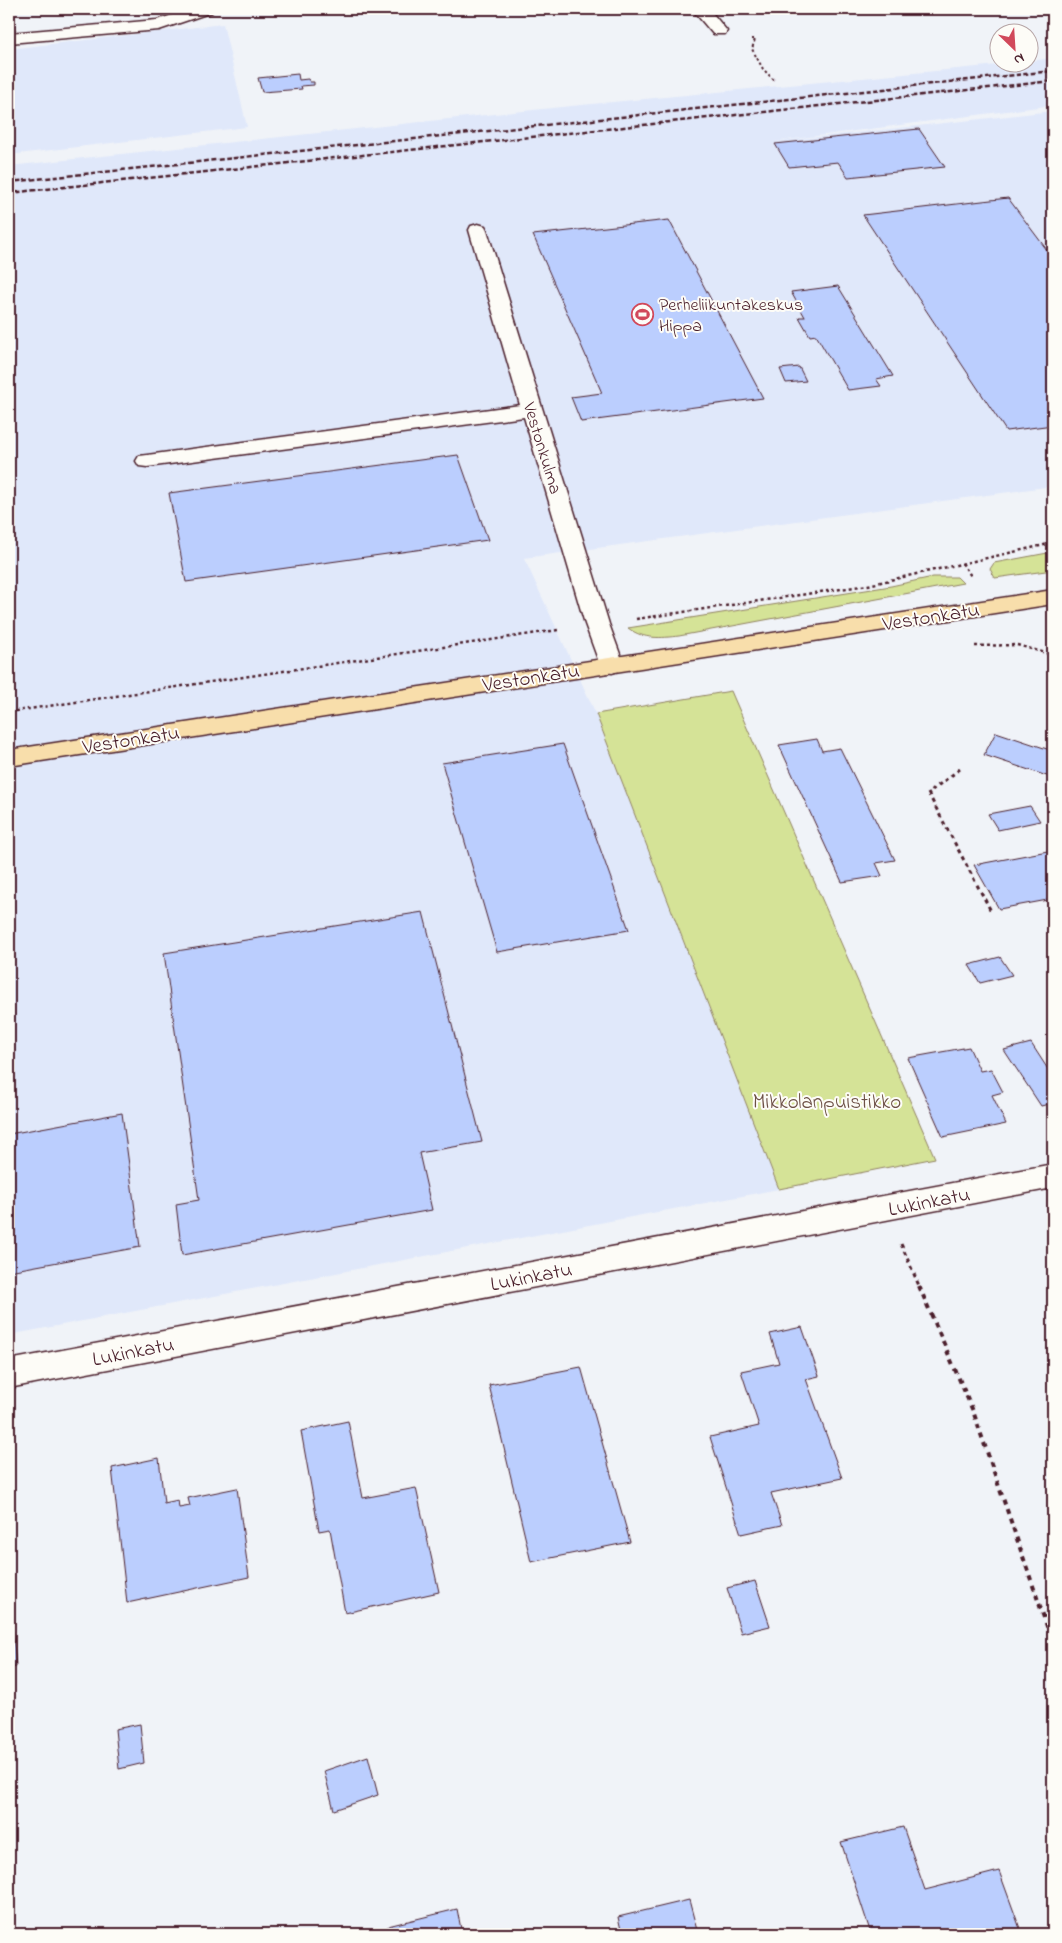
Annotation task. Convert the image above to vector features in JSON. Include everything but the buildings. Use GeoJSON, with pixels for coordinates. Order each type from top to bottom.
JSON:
{"type":"FeatureCollection","features":[{"type":"Feature","properties":{"kind":"main road","name":"Vestonkatu"},"geometry":{"type":"LineString","coordinates":[[9,758],[1053,597]]}},
{"type":"Feature","properties":{"kind":"street"},"geometry":{"type":"LineString","coordinates":[[9,38],[159,25],[206,9]]}},
{"type":"Feature","properties":{"kind":"street"},"geometry":{"type":"LineString","coordinates":[[700,9],[719,31]]}},
{"type":"Feature","properties":{"kind":"street","name":"Vestonkulma"},"geometry":{"type":"LineString","coordinates":[[478,230],[597,624],[612,665]]}},
{"type":"Feature","properties":{"kind":"street"},"geometry":{"type":"LineString","coordinates":[[147,461],[532,410]]}},
{"type":"Feature","properties":{"kind":"street","name":"Lukinkatu"},"geometry":{"type":"LineString","coordinates":[[9,1374],[886,1210],[1053,1176]]}},
{"type":"Feature","properties":{"kind":"path"},"geometry":{"type":"LineString","coordinates":[[9,712],[868,585],[1053,543]]}},
{"type":"Feature","properties":{"kind":"path"},"geometry":{"type":"LineString","coordinates":[[960,769],[928,793],[991,911]]}},
{"type":"Feature","properties":{"kind":"path"},"geometry":{"type":"LineString","coordinates":[[886,1210],[973,1411],[1053,1644]]}},
{"type":"Feature","properties":{"kind":"shaded area"},"geometry":{"type":"Polygon","coordinates":[[[223,24],[247,127],[9,155],[9,49],[223,24]]]}},
{"type":"Feature","properties":{"kind":"shaded area"},"geometry":{"type":"Polygon","coordinates":[[[1053,58],[1053,105],[772,142],[1053,111],[1053,486],[524,558],[596,714],[779,1189],[9,1335],[9,166],[571,106],[990,66],[990,72],[1040,72],[1040,60],[1053,58]]]}},
{"type":"Feature","properties":{"kind":"green space"},"geometry":{"type":"Polygon","coordinates":[[[1053,552],[1053,570],[995,578],[990,569],[994,563],[1053,552]]]}},
{"type":"Feature","properties":{"kind":"green space"},"geometry":{"type":"Polygon","coordinates":[[[933,577],[957,577],[963,583],[679,636],[659,638],[646,636],[640,635],[628,628],[891,586],[933,577]]]}},
{"type":"Feature","properties":{"kind":"green space","name":"Mikkolanpuistikko"},"geometry":{"type":"Polygon","coordinates":[[[731,691],[935,1158],[779,1189],[596,714],[731,691]]]}},
{"type":"Feature","properties":{"kind":"railway"},"geometry":{"type":"LineString","coordinates":[[9,182],[1053,71]]}},
{"type":"Feature","properties":{"kind":"railway"},"geometry":{"type":"LineString","coordinates":[[9,193],[1053,81]]}},
{"type":"Feature","properties":{"kind":"place","name":"Perheliikuntakeskus Hippa"},"geometry":{"type":"Point","coordinates":[643,314]}}]}
